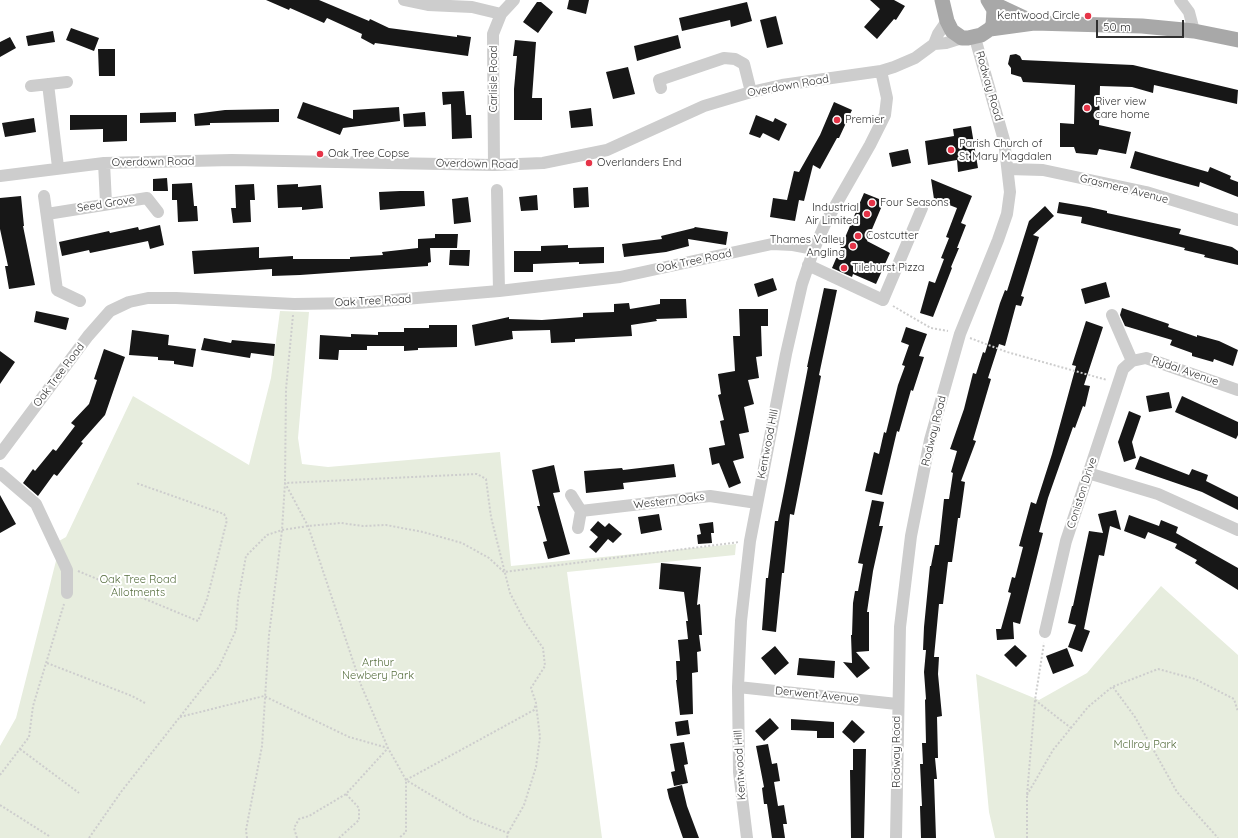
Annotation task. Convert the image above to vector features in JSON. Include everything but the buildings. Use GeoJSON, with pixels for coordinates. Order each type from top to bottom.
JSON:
{"type":"FeatureCollection","features":[{"type":"Feature","properties":{"kind":"main road"},"geometry":{"type":"LineString","coordinates":[[954,0],[945,11],[952,31],[969,38],[990,30],[1034,23],[1142,26],[1194,31],[1238,40]]}},
{"type":"Feature","properties":{"kind":"main road"},"geometry":{"type":"LineString","coordinates":[[989,1],[1034,23]]}},
{"type":"Feature","properties":{"kind":"main road"},"geometry":{"type":"LineString","coordinates":[[989,1],[994,10],[990,30]]}},
{"type":"Feature","properties":{"kind":"street"},"geometry":{"type":"LineString","coordinates":[[404,0],[428,5],[472,7],[501,14]]}},
{"type":"Feature","properties":{"kind":"street","name":"Carlisle Road"},"geometry":{"type":"LineString","coordinates":[[494,165],[493,34],[501,14],[514,0]]}},
{"type":"Feature","properties":{"kind":"street"},"geometry":{"type":"LineString","coordinates":[[1180,0],[1189,12],[1194,31]]}},
{"type":"Feature","properties":{"kind":"street","name":"Overdown Road"},"geometry":{"type":"LineString","coordinates":[[934,44],[945,11]]}},
{"type":"Feature","properties":{"kind":"street","name":"Overdown Road"},"geometry":{"type":"LineString","coordinates":[[0,176],[58,167],[104,163],[232,160],[494,165],[543,164],[607,150],[704,106],[751,92],[782,85],[881,71],[910,60],[934,44],[969,38]]}},
{"type":"Feature","properties":{"kind":"street","name":"Rodway Road"},"geometry":{"type":"LineString","coordinates":[[896,838],[897,704],[900,627],[910,536],[930,440],[960,334],[998,240],[1007,214],[1010,192],[1004,140],[992,95],[969,38]]}},
{"type":"Feature","properties":{"kind":"street"},"geometry":{"type":"LineString","coordinates":[[661,88],[659,80],[724,58],[736,59],[744,64],[751,92]]}},
{"type":"Feature","properties":{"kind":"street","name":"Kentwood Hill"},"geometry":{"type":"LineString","coordinates":[[747,838],[739,772],[738,687],[741,621],[750,541],[786,354],[808,266],[826,222],[870,145],[885,115],[887,98],[881,71]]}},
{"type":"Feature","properties":{"kind":"street"},"geometry":{"type":"LineString","coordinates":[[31,86],[67,82]]}},
{"type":"Feature","properties":{"kind":"street"},"geometry":{"type":"LineString","coordinates":[[48,84],[58,167]]}},
{"type":"Feature","properties":{"kind":"street"},"geometry":{"type":"LineString","coordinates":[[104,163],[106,203]]}},
{"type":"Feature","properties":{"kind":"street","name":"Grasmere Avenue"},"geometry":{"type":"LineString","coordinates":[[1008,169],[1043,170],[1146,192],[1238,220]]}},
{"type":"Feature","properties":{"kind":"street"},"geometry":{"type":"LineString","coordinates":[[497,190],[499,291]]}},
{"type":"Feature","properties":{"kind":"street"},"geometry":{"type":"LineString","coordinates":[[44,196],[57,290],[80,301]]}},
{"type":"Feature","properties":{"kind":"street","name":"Seed Grove"},"geometry":{"type":"LineString","coordinates":[[47,220],[106,203],[148,198],[158,212]]}},
{"type":"Feature","properties":{"kind":"street"},"geometry":{"type":"LineString","coordinates":[[808,266],[883,300],[922,208]]}},
{"type":"Feature","properties":{"kind":"street","name":"Oak Tree Road"},"geometry":{"type":"LineString","coordinates":[[0,454],[88,336],[110,311],[128,302],[148,298],[294,304],[358,303],[499,291],[620,277],[772,244],[793,245],[814,250]]}},
{"type":"Feature","properties":{"kind":"street"},"geometry":{"type":"LineString","coordinates":[[1112,315],[1132,361]]}},
{"type":"Feature","properties":{"kind":"street","name":"Rydal Avenue"},"geometry":{"type":"LineString","coordinates":[[1132,361],[1146,358],[1238,390]]}},
{"type":"Feature","properties":{"kind":"street","name":"Coniston Drive"},"geometry":{"type":"LineString","coordinates":[[1046,632],[1066,541],[1123,369],[1132,361]]}},
{"type":"Feature","properties":{"kind":"street"},"geometry":{"type":"LineString","coordinates":[[0,473],[36,504],[67,570],[67,593]]}},
{"type":"Feature","properties":{"kind":"street"},"geometry":{"type":"LineString","coordinates":[[1088,473],[1158,494],[1238,530]]}},
{"type":"Feature","properties":{"kind":"street"},"geometry":{"type":"LineString","coordinates":[[571,495],[581,511],[578,528]]}},
{"type":"Feature","properties":{"kind":"street","name":"Western Oaks"},"geometry":{"type":"LineString","coordinates":[[581,511],[710,496],[757,504]]}},
{"type":"Feature","properties":{"kind":"street","name":"Derwent Avenue"},"geometry":{"type":"LineString","coordinates":[[738,687],[897,704]]}},
{"type":"Feature","properties":{"kind":"path"},"geometry":{"type":"LineString","coordinates":[[883,300],[931,328],[960,334],[1007,352],[1073,369],[1118,384]]}},
{"type":"Feature","properties":{"kind":"path"},"geometry":{"type":"LineString","coordinates":[[247,838],[246,830],[262,746],[268,635],[282,530],[285,483],[286,389],[294,304]]}},
{"type":"Feature","properties":{"kind":"path"},"geometry":{"type":"LineString","coordinates":[[285,483],[477,474],[486,479],[491,517],[510,594],[524,622],[543,648],[545,666],[531,688],[536,703],[540,737],[536,767],[524,805],[508,833],[507,838]]}},
{"type":"Feature","properties":{"kind":"path"},"geometry":{"type":"LineString","coordinates":[[67,570],[77,571],[198,621],[206,599],[227,520],[224,514],[136,483]]}},
{"type":"Feature","properties":{"kind":"path"},"geometry":{"type":"LineString","coordinates":[[285,483],[308,526],[362,686],[388,748],[406,780],[406,832],[404,838]]}},
{"type":"Feature","properties":{"kind":"path"},"geometry":{"type":"LineString","coordinates":[[89,838],[178,718],[219,668],[236,630],[238,600],[246,556],[267,535],[282,530],[341,523],[363,526],[386,525],[423,532],[462,543],[489,558],[504,572]]}},
{"type":"Feature","properties":{"kind":"path"},"geometry":{"type":"LineString","coordinates":[[504,572],[750,541]]}},
{"type":"Feature","properties":{"kind":"path"},"geometry":{"type":"LineString","coordinates":[[0,775],[29,737],[33,706],[67,593]]}},
{"type":"Feature","properties":{"kind":"path"},"geometry":{"type":"LineString","coordinates":[[1027,838],[1027,795],[1034,700],[1046,632]]}},
{"type":"Feature","properties":{"kind":"path"},"geometry":{"type":"LineString","coordinates":[[47,663],[132,696],[144,703]]}},
{"type":"Feature","properties":{"kind":"path"},"geometry":{"type":"LineString","coordinates":[[1027,795],[1053,750],[1088,707],[1112,687],[1158,669],[1195,679],[1234,699],[1238,712]]}},
{"type":"Feature","properties":{"kind":"path"},"geometry":{"type":"LineString","coordinates":[[1112,687],[1135,717],[1177,792],[1218,838]]}},
{"type":"Feature","properties":{"kind":"path"},"geometry":{"type":"LineString","coordinates":[[178,718],[264,696],[349,737],[388,748]]}},
{"type":"Feature","properties":{"kind":"path"},"geometry":{"type":"LineString","coordinates":[[1034,700],[1071,728]]}},
{"type":"Feature","properties":{"kind":"path"},"geometry":{"type":"LineString","coordinates":[[406,780],[534,710],[536,703]]}},
{"type":"Feature","properties":{"kind":"path"},"geometry":{"type":"LineString","coordinates":[[297,838],[294,828],[300,819],[309,816],[346,794],[388,748]]}},
{"type":"Feature","properties":{"kind":"path"},"geometry":{"type":"LineString","coordinates":[[20,750],[80,793]]}},
{"type":"Feature","properties":{"kind":"path"},"geometry":{"type":"LineString","coordinates":[[406,780],[469,818],[508,833]]}},
{"type":"Feature","properties":{"kind":"path"},"geometry":{"type":"LineString","coordinates":[[339,838],[359,820],[359,808],[346,794]]}},
{"type":"Feature","properties":{"kind":"path"},"geometry":{"type":"LineString","coordinates":[[0,804],[49,836]]}},
{"type":"Feature","properties":{"kind":"path"},"geometry":{"type":"LineString","coordinates":[[399,838],[406,832]]}},
{"type":"Feature","properties":{"kind":"green space","name":"Arthur Newbery Park"},"geometry":{"type":"Polygon","coordinates":[[[280,311],[309,312],[298,438],[302,464],[328,467],[500,452],[511,566],[736,544],[735,555],[567,572],[602,838],[0,838],[0,746],[16,718],[57,557],[59,541],[66,537],[133,396],[249,465],[271,378],[280,311]]]}},
{"type":"Feature","properties":{"kind":"green space","name":"McIlroy Park"},"geometry":{"type":"Polygon","coordinates":[[[1161,586],[1238,655],[1238,838],[995,838],[989,812],[976,674],[1039,700],[1087,673],[1161,586]]]}},
{"type":"Feature","properties":{"kind":"place","name":"Kentwood Circle"},"geometry":{"type":"Point","coordinates":[1088,16]}},
{"type":"Feature","properties":{"kind":"place","name":"River view care home"},"geometry":{"type":"Point","coordinates":[1087,108]}},
{"type":"Feature","properties":{"kind":"place","name":"Premier"},"geometry":{"type":"Point","coordinates":[837,120]}},
{"type":"Feature","properties":{"kind":"place","name":"Parish Church of St Mary Magdalen"},"geometry":{"type":"Point","coordinates":[951,150]}},
{"type":"Feature","properties":{"kind":"place","name":"Oak Tree Copse"},"geometry":{"type":"Point","coordinates":[320,154]}},
{"type":"Feature","properties":{"kind":"place","name":"Overlanders End"},"geometry":{"type":"Point","coordinates":[589,163]}},
{"type":"Feature","properties":{"kind":"place","name":"Four Seasons"},"geometry":{"type":"Point","coordinates":[872,203]}},
{"type":"Feature","properties":{"kind":"place","name":"Industrial Air Limited"},"geometry":{"type":"Point","coordinates":[867,214]}},
{"type":"Feature","properties":{"kind":"place","name":"Costcutter"},"geometry":{"type":"Point","coordinates":[858,236]}},
{"type":"Feature","properties":{"kind":"place","name":"Thames Valley Angling"},"geometry":{"type":"Point","coordinates":[853,246]}},
{"type":"Feature","properties":{"kind":"place","name":"Tilehurst Pizza"},"geometry":{"type":"Point","coordinates":[844,268]}},
{"type":"Feature","properties":{"kind":"park label","name":"Oak Tree Road Allotments"},"geometry":{"type":"Point","coordinates":[138,586]}}]}
